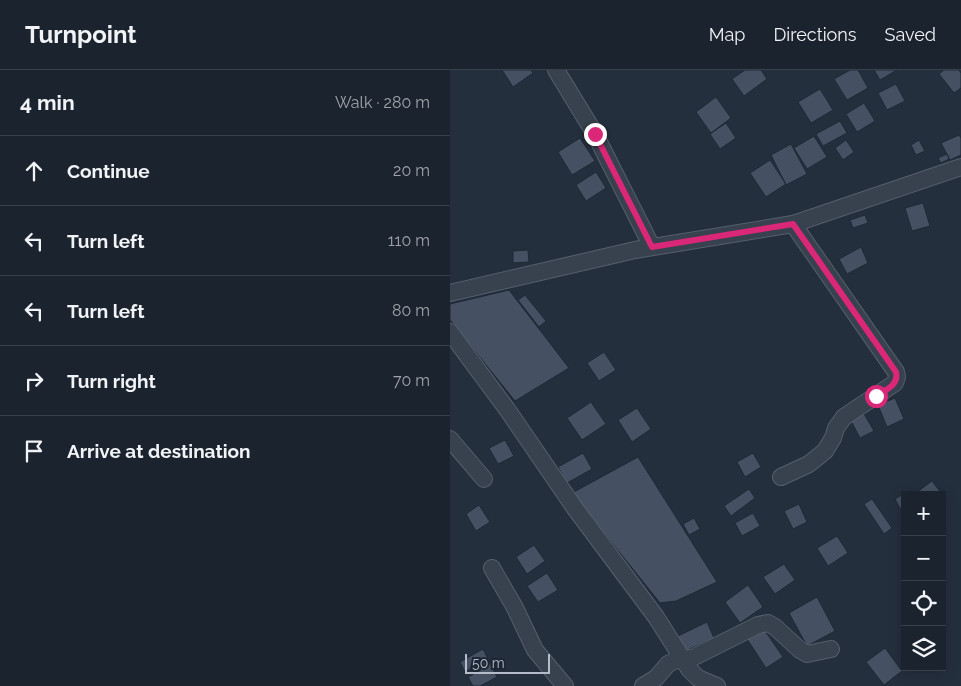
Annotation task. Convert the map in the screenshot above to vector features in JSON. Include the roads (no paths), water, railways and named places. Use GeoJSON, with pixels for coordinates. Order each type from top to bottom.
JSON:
{"type":"FeatureCollection","features":[{"type":"Feature","properties":{"kind":"street"},"geometry":{"type":"LineString","coordinates":[[556,70],[595,134],[652,247]]}},
{"type":"Feature","properties":{"kind":"street"},"geometry":{"type":"LineString","coordinates":[[450,292],[652,247],[793,224],[961,167]]}},
{"type":"Feature","properties":{"kind":"street"},"geometry":{"type":"LineString","coordinates":[[781,477],[809,464],[824,451],[844,417],[895,384],[897,378],[896,372],[793,224]]}},
{"type":"Feature","properties":{"kind":"street"},"geometry":{"type":"LineString","coordinates":[[450,332],[509,412],[574,507],[656,617],[683,660],[698,678],[718,686]]}},
{"type":"Feature","properties":{"kind":"street"},"geometry":{"type":"LineString","coordinates":[[450,439],[484,479]]}},
{"type":"Feature","properties":{"kind":"street"},"geometry":{"type":"LineString","coordinates":[[492,568],[514,606],[535,650],[565,686]]}},
{"type":"Feature","properties":{"kind":"street"},"geometry":{"type":"LineString","coordinates":[[644,686],[656,678],[668,664],[694,657],[758,625],[768,623],[807,654],[831,649]]}}]}
